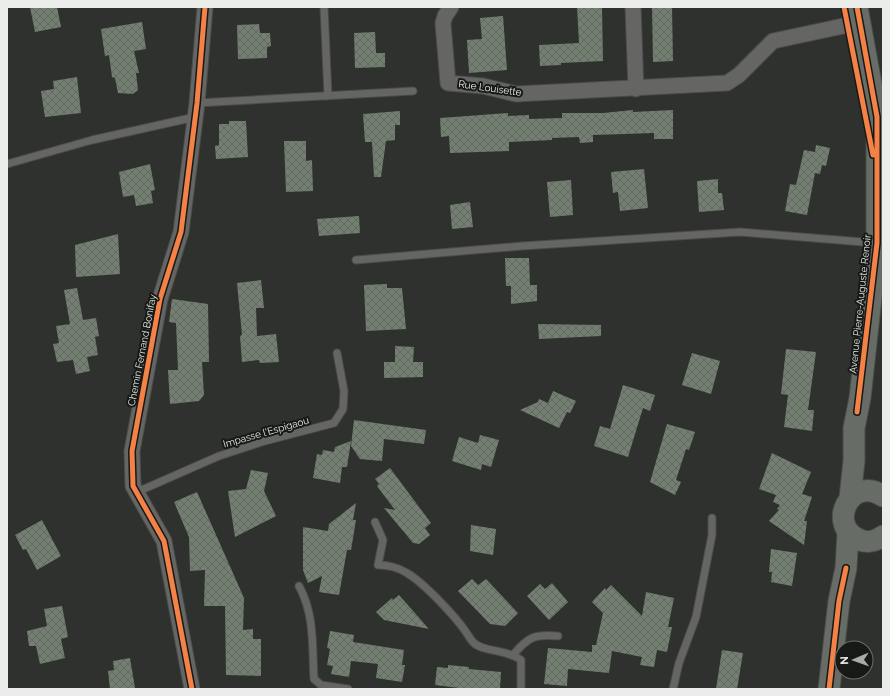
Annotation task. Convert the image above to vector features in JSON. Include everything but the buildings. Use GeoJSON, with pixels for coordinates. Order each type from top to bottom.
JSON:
{"type":"FeatureCollection","features":[{"type":"Feature","properties":{"kind":"main road","name":"Avenue Pierre-Auguste Renoir"},"geometry":{"type":"LineString","coordinates":[[848,532],[843,521],[844,508],[850,498],[854,461],[854,428],[860,398],[877,243],[877,174],[868,79],[851,12]]}},
{"type":"Feature","properties":{"kind":"main road","name":"Avenue Pierre-Auguste Renoir"},"geometry":{"type":"LineString","coordinates":[[854,461],[877,493]]}},
{"type":"Feature","properties":{"kind":"main road"},"geometry":{"type":"LineString","coordinates":[[850,498],[856,493],[877,493]]}},
{"type":"Feature","properties":{"kind":"main road"},"geometry":{"type":"LineString","coordinates":[[848,532],[855,538],[863,541],[878,539]]}},
{"type":"Feature","properties":{"kind":"main road"},"geometry":{"type":"LineString","coordinates":[[829,689],[839,601],[846,568],[848,532]]}},
{"type":"Feature","properties":{"kind":"main road"},"geometry":{"type":"LineString","coordinates":[[846,568],[878,539]]}},
{"type":"Feature","properties":{"kind":"street","name":"Chemin Fernand Bonifay"},"geometry":{"type":"LineString","coordinates":[[192,689],[164,541],[133,486],[132,451],[160,299],[181,232],[196,110],[205,7]]}},
{"type":"Feature","properties":{"kind":"street","name":"Rue Louisette"},"geometry":{"type":"LineString","coordinates":[[451,7],[445,16],[443,23],[448,83],[483,86],[516,94],[636,89],[727,83],[739,75],[773,41],[851,12]]}},
{"type":"Feature","properties":{"kind":"street"},"geometry":{"type":"LineString","coordinates":[[633,7],[636,89]]}},
{"type":"Feature","properties":{"kind":"lane"},"geometry":{"type":"LineString","coordinates":[[324,7],[328,96]]}},
{"type":"Feature","properties":{"kind":"lane"},"geometry":{"type":"LineString","coordinates":[[7,164],[196,110],[328,96],[413,91]]}},
{"type":"Feature","properties":{"kind":"lane"},"geometry":{"type":"LineString","coordinates":[[356,260],[522,246],[740,232],[877,243]]}},
{"type":"Feature","properties":{"kind":"lane","name":"Impasse l'Espigaou"},"geometry":{"type":"LineString","coordinates":[[137,492],[220,456],[334,423],[343,409],[344,391],[337,353]]}},
{"type":"Feature","properties":{"kind":"lane"},"geometry":{"type":"LineString","coordinates":[[673,689],[679,663],[696,617],[712,535],[712,518]]}},
{"type":"Feature","properties":{"kind":"lane"},"geometry":{"type":"LineString","coordinates":[[375,522],[383,540],[378,565],[387,565],[407,572],[426,588],[466,631],[473,643],[482,647],[502,651],[521,660],[521,689]]}},
{"type":"Feature","properties":{"kind":"lane"},"geometry":{"type":"LineString","coordinates":[[299,586],[306,599],[310,614],[314,679],[321,685],[348,689]]}},
{"type":"Feature","properties":{"kind":"lane"},"geometry":{"type":"LineString","coordinates":[[513,655],[524,642],[532,636],[544,634],[558,636]]}},
{"type":"Feature","properties":{"kind":"cycle path"},"geometry":{"type":"LineString","coordinates":[[192,689],[164,541],[133,486],[132,451],[160,299],[181,232],[197,103],[205,7]]}},
{"type":"Feature","properties":{"kind":"cycle path"},"geometry":{"type":"LineString","coordinates":[[844,7],[873,155]]}},
{"type":"Feature","properties":{"kind":"cycle path"},"geometry":{"type":"LineString","coordinates":[[857,7],[877,117],[877,243],[857,412]]}},
{"type":"Feature","properties":{"kind":"cycle path"},"geometry":{"type":"LineString","coordinates":[[829,689],[839,601],[846,568]]}}]}
